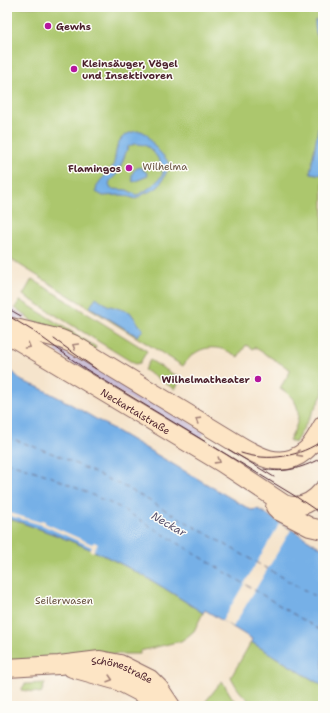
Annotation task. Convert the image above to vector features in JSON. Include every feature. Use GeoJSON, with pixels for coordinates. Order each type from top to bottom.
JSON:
{"type":"FeatureCollection","features":[{"type":"Feature","properties":{"kind":"main road"},"geometry":{"type":"LineString","coordinates":[[7,326],[50,336],[73,344],[231,440],[262,457],[280,460],[289,459],[298,455],[306,450],[323,425]]}},
{"type":"Feature","properties":{"kind":"main road","name":"Neckartalstraße"},"geometry":{"type":"LineString","coordinates":[[7,334],[290,506],[309,503],[323,490]]}},
{"type":"Feature","properties":{"kind":"main road","name":"Neckartalstraße"},"geometry":{"type":"LineString","coordinates":[[263,490],[270,496],[277,509],[304,524],[323,530]]}},
{"type":"Feature","properties":{"kind":"main road","name":"Schönestraße"},"geometry":{"type":"LineString","coordinates":[[7,668],[59,665],[100,660],[120,664],[144,675],[154,683],[172,706]]}},
{"type":"Feature","properties":{"kind":"main road","name":"Schönestraße"},"geometry":{"type":"LineString","coordinates":[[59,665],[118,681],[166,706]]}},
{"type":"Feature","properties":{"kind":"shaded area"},"geometry":{"type":"Polygon","coordinates":[[[7,305],[26,317],[24,321],[18,318],[14,323],[7,317],[7,305]]]}},
{"type":"Feature","properties":{"kind":"shaded area"},"geometry":{"type":"Polygon","coordinates":[[[59,346],[67,353],[71,348],[205,432],[199,441],[74,365],[55,351],[59,346]]]}},
{"type":"Feature","properties":{"kind":"green space","name":"Wilhelma"},"geometry":{"type":"Polygon","coordinates":[[[7,7],[323,7],[323,394],[295,443],[289,440],[296,425],[298,411],[293,399],[288,393],[280,388],[291,370],[254,347],[253,349],[246,345],[238,357],[223,349],[208,348],[201,350],[195,353],[183,366],[7,257],[7,76],[9,72],[7,71],[7,7]]]}},
{"type":"Feature","properties":{"kind":"green space"},"geometry":{"type":"Polygon","coordinates":[[[32,279],[147,351],[140,363],[135,364],[23,295],[32,279]]]}},
{"type":"Feature","properties":{"kind":"green space"},"geometry":{"type":"Polygon","coordinates":[[[20,300],[96,347],[94,350],[56,331],[35,323],[15,308],[20,300]]]}},
{"type":"Feature","properties":{"kind":"green space"},"geometry":{"type":"Polygon","coordinates":[[[150,360],[181,379],[175,389],[144,370],[150,360]]]}},
{"type":"Feature","properties":{"kind":"green space","name":"Seilerwasen"},"geometry":{"type":"Polygon","coordinates":[[[7,518],[38,528],[83,546],[137,572],[156,583],[203,613],[194,631],[181,641],[140,651],[140,654],[104,654],[7,661],[7,518]]]}},
{"type":"Feature","properties":{"kind":"green space"},"geometry":{"type":"Polygon","coordinates":[[[251,642],[323,686],[323,706],[257,706],[248,700],[236,686],[231,677],[251,642]]]}},
{"type":"Feature","properties":{"kind":"green space"},"geometry":{"type":"Polygon","coordinates":[[[222,681],[233,699],[242,706],[202,706],[222,681]]]}},
{"type":"Feature","properties":{"kind":"green space"},"geometry":{"type":"Polygon","coordinates":[[[45,683],[41,693],[21,690],[25,684],[45,683]]]}},
{"type":"Feature","properties":{"kind":"water"},"geometry":{"type":"Polygon","coordinates":[[[315,20],[323,21],[323,45],[316,34],[315,20]]]}},
{"type":"Feature","properties":{"kind":"water"},"geometry":{"type":"Polygon","coordinates":[[[323,102],[323,175],[310,173],[323,102]]]}},
{"type":"Feature","properties":{"kind":"water"},"geometry":{"type":"Polygon","coordinates":[[[141,131],[146,134],[167,160],[168,169],[160,185],[136,199],[123,195],[103,196],[96,192],[98,184],[113,166],[121,139],[133,132],[141,131]],[[134,144],[128,147],[118,173],[110,181],[109,185],[111,189],[127,190],[137,195],[152,186],[159,179],[163,173],[163,170],[160,162],[149,147],[142,144],[134,144]]]}},
{"type":"Feature","properties":{"kind":"water"},"geometry":{"type":"Polygon","coordinates":[[[140,167],[147,173],[148,176],[133,182],[133,173],[140,167]]]}},
{"type":"Feature","properties":{"kind":"water"},"geometry":{"type":"Polygon","coordinates":[[[96,297],[107,305],[130,312],[143,330],[137,336],[90,307],[96,297]]]}},
{"type":"Feature","properties":{"kind":"water","name":"Neckar"},"geometry":{"type":"Polygon","coordinates":[[[7,370],[12,371],[22,381],[38,387],[67,402],[251,510],[258,509],[323,549],[323,686],[251,642],[252,639],[205,610],[203,613],[137,572],[68,540],[7,518],[7,370]]]}},
{"type":"Feature","properties":{"kind":"pier"},"geometry":{"type":"Polygon","coordinates":[[[7,512],[40,522],[41,520],[45,521],[45,523],[92,544],[94,542],[98,544],[93,552],[90,551],[92,547],[42,525],[7,515],[7,512]]]}},
{"type":"Feature","properties":{"kind":"pier"},"geometry":{"type":"Polygon","coordinates":[[[280,523],[291,530],[233,627],[222,621],[280,523]]]}},
{"type":"Feature","properties":{"kind":"ferry route"},"geometry":{"type":"LineString","coordinates":[[7,437],[57,455],[129,489],[323,601]]}},
{"type":"Feature","properties":{"kind":"ferry route"},"geometry":{"type":"LineString","coordinates":[[7,462],[50,476],[119,507],[323,632]]}},
{"type":"Feature","properties":{"kind":"tram line"},"geometry":{"type":"LineString","coordinates":[[7,308],[21,316]]}},
{"type":"Feature","properties":{"kind":"tram line"},"geometry":{"type":"LineString","coordinates":[[7,315],[33,331],[84,368],[295,496],[323,515]]}},
{"type":"Feature","properties":{"kind":"tram line"},"geometry":{"type":"LineString","coordinates":[[54,339],[96,369]]}},
{"type":"Feature","properties":{"kind":"tram line"},"geometry":{"type":"LineString","coordinates":[[241,453],[262,457],[284,456],[294,454],[314,446],[323,440]]}},
{"type":"Feature","properties":{"kind":"tram line"},"geometry":{"type":"LineString","coordinates":[[228,449],[274,477]]}},
{"type":"Feature","properties":{"kind":"tram line"},"geometry":{"type":"LineString","coordinates":[[264,469],[280,471],[295,469],[323,457]]}},
{"type":"Feature","properties":{"kind":"place","name":"Gewhs"},"geometry":{"type":"Point","coordinates":[48,26]}},
{"type":"Feature","properties":{"kind":"place","name":"Kleinsäuger, Vögel und Insektivoren"},"geometry":{"type":"Point","coordinates":[74,69]}},
{"type":"Feature","properties":{"kind":"place","name":"Flamingos"},"geometry":{"type":"Point","coordinates":[129,168]}},
{"type":"Feature","properties":{"kind":"place","name":"Wilhelmatheater"},"geometry":{"type":"Point","coordinates":[258,379]}}]}
